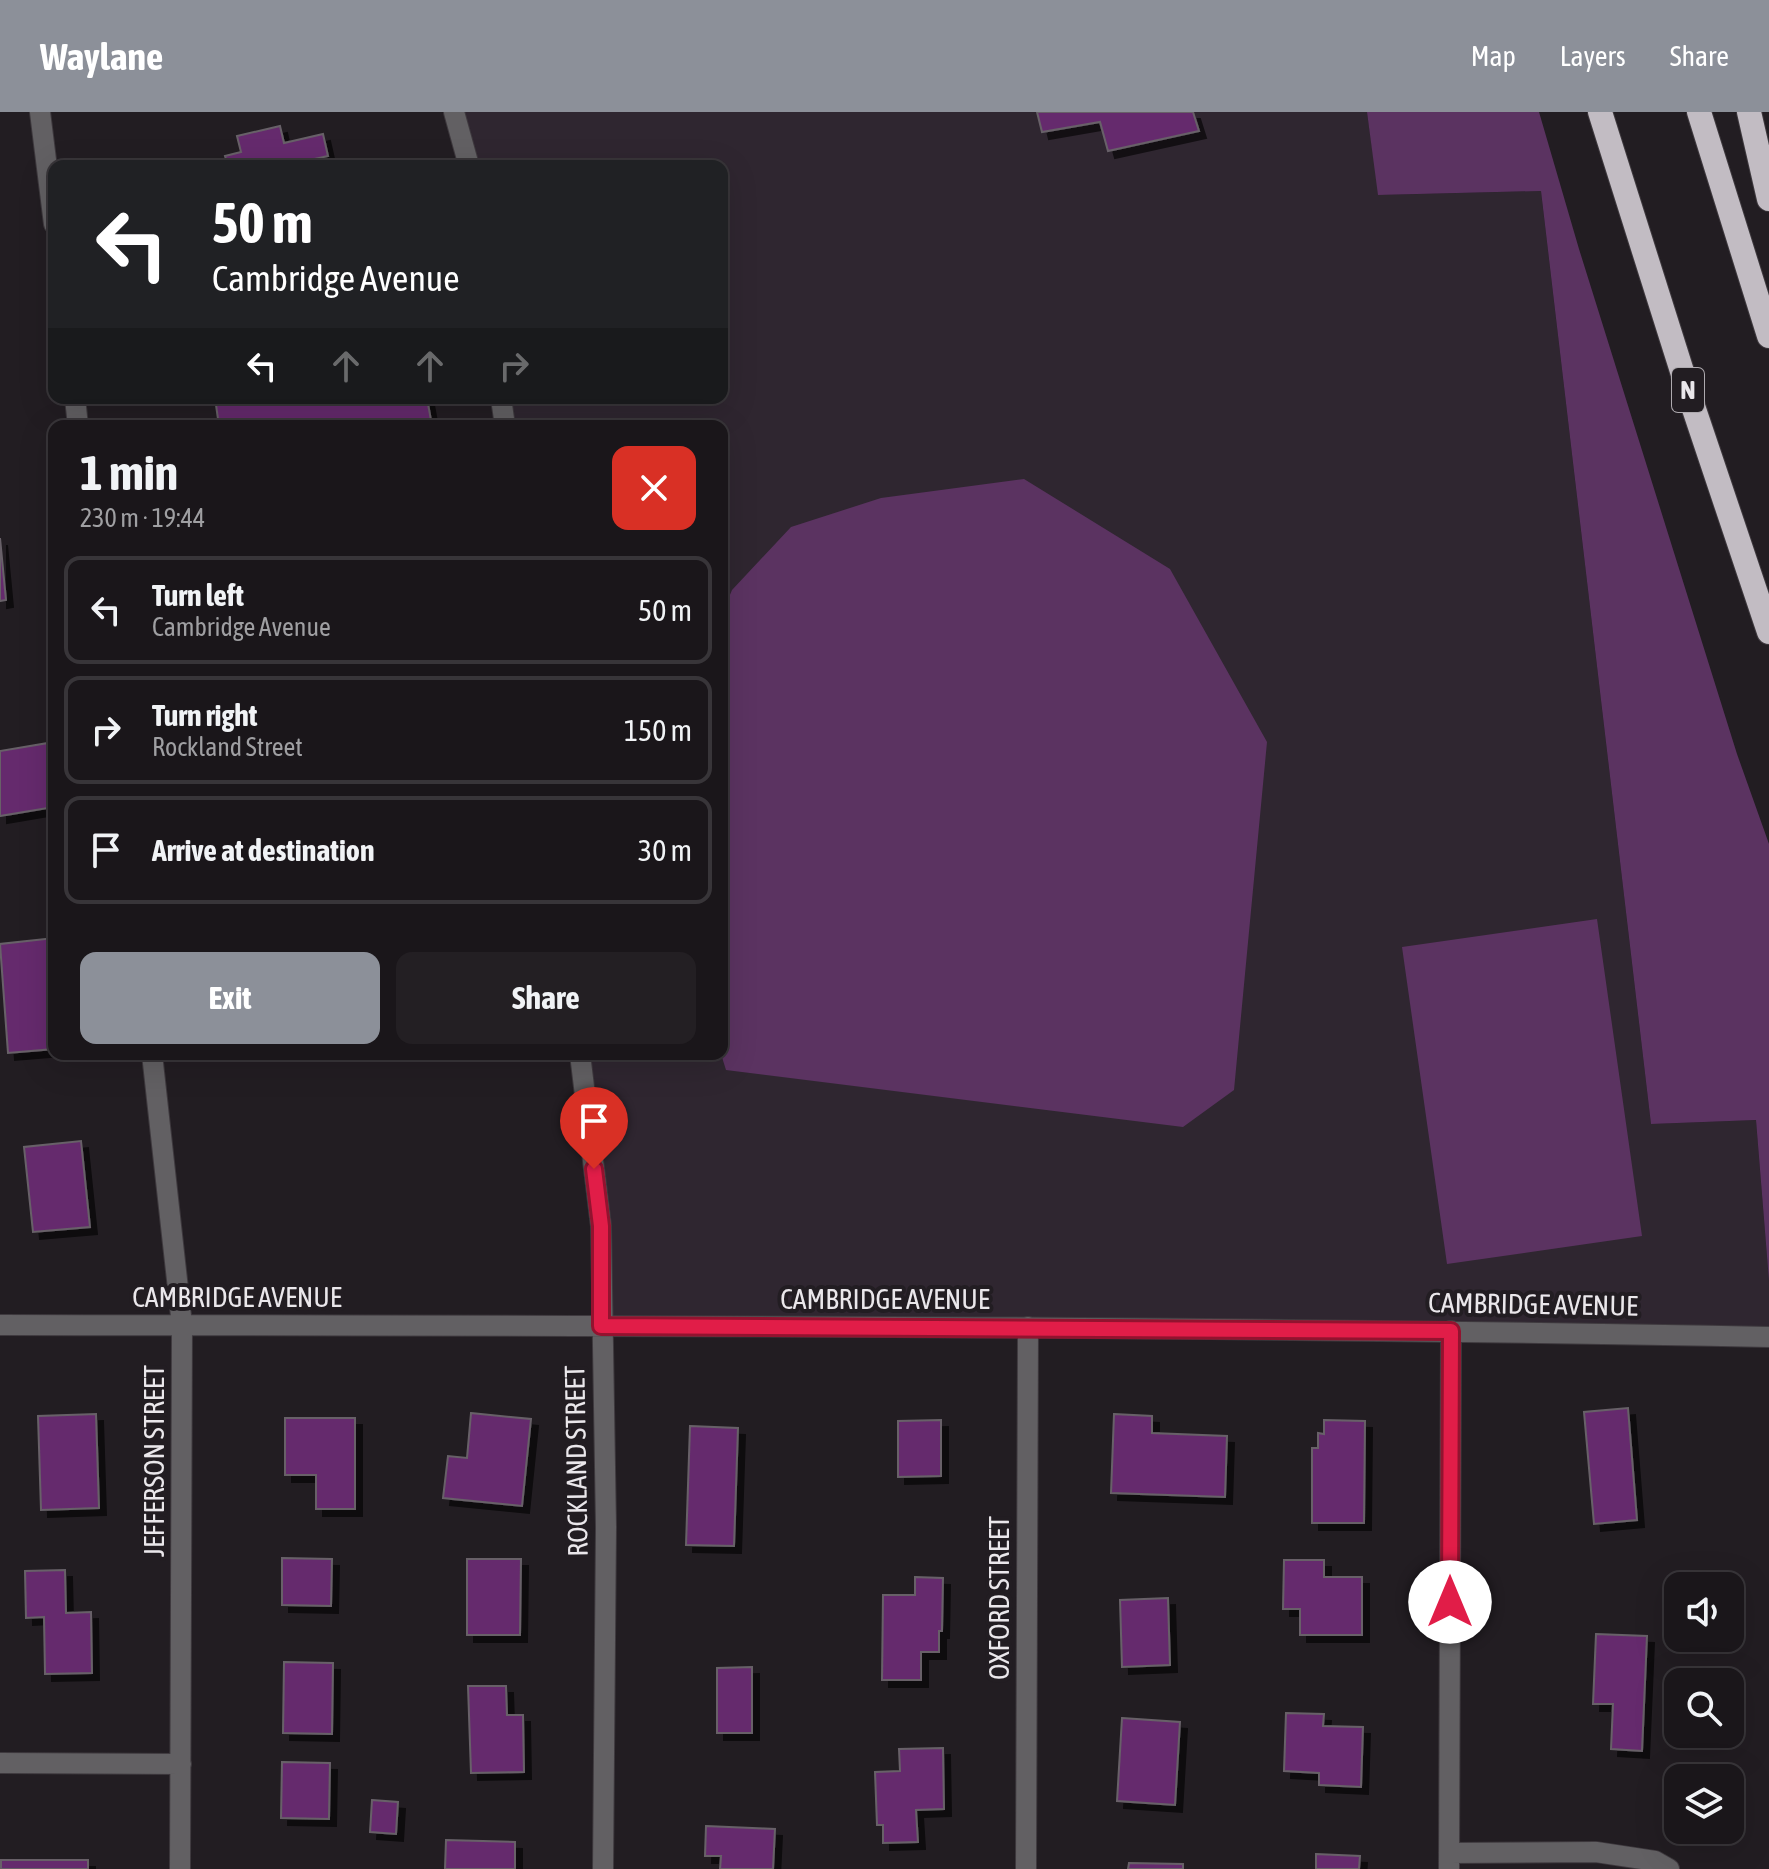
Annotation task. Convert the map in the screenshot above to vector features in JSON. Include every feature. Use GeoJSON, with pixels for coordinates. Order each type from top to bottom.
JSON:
{"type":"FeatureCollection","features":[{"type":"Feature","properties":{"kind":"highway","name":"N"},"geometry":{"type":"LineString","coordinates":[[1597,112],[1769,632]]}},
{"type":"Feature","properties":{"kind":"highway"},"geometry":{"type":"LineString","coordinates":[[1699,112],[1769,336]]}},
{"type":"Feature","properties":{"kind":"highway"},"geometry":{"type":"LineString","coordinates":[[1749,112],[1769,199]]}},
{"type":"Feature","properties":{"kind":"street"},"geometry":{"type":"LineString","coordinates":[[40,112],[48,176]]}},
{"type":"Feature","properties":{"kind":"street"},"geometry":{"type":"LineString","coordinates":[[454,112],[467,160]]}},
{"type":"Feature","properties":{"kind":"street","name":"JEFFERSON STREET"},"geometry":{"type":"LineString","coordinates":[[153,1060],[182,1325],[180,1869]]}},
{"type":"Feature","properties":{"kind":"street","name":"ROCKLAND STREET"},"geometry":{"type":"LineString","coordinates":[[581,1060],[601,1226],[606,1527],[603,1869]]}},
{"type":"Feature","properties":{"kind":"street","name":"CAMBRIDGE AVENUE"},"geometry":{"type":"LineString","coordinates":[[0,1325],[1028,1327],[1769,1337]]}},
{"type":"Feature","properties":{"kind":"street","name":"OXFORD STREET"},"geometry":{"type":"LineString","coordinates":[[1026,1869],[1028,1327]]}},
{"type":"Feature","properties":{"kind":"street"},"geometry":{"type":"LineString","coordinates":[[1451,1331],[1449,1861],[1596,1852],[1655,1861],[1669,1869]]}},
{"type":"Feature","properties":{"kind":"street"},"geometry":{"type":"LineString","coordinates":[[0,1763],[181,1764]]}},
{"type":"Feature","properties":{"kind":"shaded area"},"geometry":{"type":"Polygon","coordinates":[[[454,112],[1367,112],[1379,195],[1541,191],[1651,1124],[1756,1120],[1769,1281],[1769,1337],[601,1326],[580,1060],[728,1060],[728,420],[504,420],[502,404],[728,404],[728,160],[467,160],[454,112]]]}},
{"type":"Feature","properties":{"kind":"shaded area"},"geometry":{"type":"Polygon","coordinates":[[[1367,112],[1539,112],[1737,754],[1769,844],[1769,1281],[1756,1120],[1651,1124],[1541,191],[1378,195],[1367,112]]]}},
{"type":"Feature","properties":{"kind":"shaded area"},"geometry":{"type":"Polygon","coordinates":[[[1024,479],[1170,569],[1267,742],[1234,1090],[1183,1127],[726,1070],[723,1060],[728,1060],[728,600],[732,590],[791,527],[881,498],[1024,479]]]}},
{"type":"Feature","properties":{"kind":"shaded area"},"geometry":{"type":"Polygon","coordinates":[[[1597,919],[1642,1236],[1447,1264],[1402,947],[1597,919]]]}},
{"type":"Feature","properties":{"kind":"building"},"geometry":{"type":"Polygon","coordinates":[[[1037,112],[1193,112],[1199,131],[1108,151],[1100,122],[1042,132],[1037,112]]]}},
{"type":"Feature","properties":{"kind":"building"},"geometry":{"type":"Polygon","coordinates":[[[280,126],[284,143],[323,134],[328,156],[310,160],[226,160],[225,156],[241,152],[237,136],[280,126]]]}},
{"type":"Feature","properties":{"kind":"building"},"geometry":{"type":"Polygon","coordinates":[[[216,404],[428,404],[431,420],[218,420],[216,404]]]}},
{"type":"Feature","properties":{"kind":"building"},"geometry":{"type":"Polygon","coordinates":[[[0,538],[6,600],[0,601],[0,538]]]}},
{"type":"Feature","properties":{"kind":"building"},"geometry":{"type":"Polygon","coordinates":[[[48,743],[48,808],[0,816],[0,751],[48,743]]]}},
{"type":"Feature","properties":{"kind":"building"},"geometry":{"type":"Polygon","coordinates":[[[48,939],[48,1050],[8,1053],[0,944],[48,939]]]}},
{"type":"Feature","properties":{"kind":"building"},"geometry":{"type":"Polygon","coordinates":[[[81,1141],[90,1227],[33,1232],[24,1147],[81,1141]]]}},
{"type":"Feature","properties":{"kind":"building"},"geometry":{"type":"Polygon","coordinates":[[[1628,1408],[1637,1520],[1594,1524],[1584,1412],[1628,1408]]]}},
{"type":"Feature","properties":{"kind":"building"},"geometry":{"type":"Polygon","coordinates":[[[471,1413],[531,1419],[522,1506],[443,1498],[448,1456],[467,1458],[471,1413]]]}},
{"type":"Feature","properties":{"kind":"building"},"geometry":{"type":"Polygon","coordinates":[[[96,1414],[99,1508],[41,1510],[38,1416],[96,1414]]]}},
{"type":"Feature","properties":{"kind":"building"},"geometry":{"type":"Polygon","coordinates":[[[1114,1414],[1152,1416],[1152,1433],[1227,1436],[1225,1497],[1111,1493],[1114,1414]]]}},
{"type":"Feature","properties":{"kind":"building"},"geometry":{"type":"Polygon","coordinates":[[[285,1418],[355,1418],[355,1509],[316,1509],[316,1475],[285,1475],[285,1418]]]}},
{"type":"Feature","properties":{"kind":"building"},"geometry":{"type":"Polygon","coordinates":[[[941,1420],[941,1476],[898,1477],[898,1421],[941,1420]]]}},
{"type":"Feature","properties":{"kind":"building"},"geometry":{"type":"Polygon","coordinates":[[[1324,1420],[1365,1421],[1364,1523],[1312,1523],[1312,1448],[1318,1448],[1318,1433],[1324,1434],[1324,1420]]]}},
{"type":"Feature","properties":{"kind":"building"},"geometry":{"type":"Polygon","coordinates":[[[690,1426],[738,1428],[734,1546],[686,1545],[690,1426]]]}},
{"type":"Feature","properties":{"kind":"building"},"geometry":{"type":"Polygon","coordinates":[[[282,1558],[332,1559],[331,1606],[282,1605],[282,1558]]]}},
{"type":"Feature","properties":{"kind":"building"},"geometry":{"type":"Polygon","coordinates":[[[467,1559],[521,1559],[520,1635],[467,1635],[467,1559]]]}},
{"type":"Feature","properties":{"kind":"building"},"geometry":{"type":"Polygon","coordinates":[[[1284,1560],[1324,1560],[1324,1577],[1362,1577],[1362,1635],[1300,1635],[1300,1609],[1283,1609],[1284,1560]]]}},
{"type":"Feature","properties":{"kind":"building"},"geometry":{"type":"Polygon","coordinates":[[[65,1570],[66,1613],[91,1612],[92,1673],[45,1674],[44,1617],[26,1618],[25,1571],[65,1570]]]}},
{"type":"Feature","properties":{"kind":"building"},"geometry":{"type":"Polygon","coordinates":[[[915,1577],[943,1578],[939,1652],[921,1652],[921,1680],[882,1680],[883,1595],[915,1595],[915,1577]]]}},
{"type":"Feature","properties":{"kind":"building"},"geometry":{"type":"Polygon","coordinates":[[[1168,1598],[1170,1665],[1122,1667],[1120,1600],[1168,1598]]]}},
{"type":"Feature","properties":{"kind":"building"},"geometry":{"type":"Polygon","coordinates":[[[1596,1634],[1647,1636],[1642,1751],[1611,1749],[1613,1704],[1593,1704],[1596,1634]]]}},
{"type":"Feature","properties":{"kind":"building"},"geometry":{"type":"Polygon","coordinates":[[[284,1662],[333,1663],[332,1734],[283,1733],[284,1662]]]}},
{"type":"Feature","properties":{"kind":"building"},"geometry":{"type":"Polygon","coordinates":[[[752,1667],[752,1733],[717,1733],[717,1668],[752,1667]]]}},
{"type":"Feature","properties":{"kind":"building"},"geometry":{"type":"Polygon","coordinates":[[[468,1686],[506,1686],[507,1715],[523,1715],[524,1772],[471,1773],[468,1686]]]}},
{"type":"Feature","properties":{"kind":"building"},"geometry":{"type":"Polygon","coordinates":[[[1286,1713],[1324,1714],[1323,1726],[1363,1727],[1361,1787],[1319,1785],[1319,1773],[1284,1771],[1286,1713]]]}},
{"type":"Feature","properties":{"kind":"building"},"geometry":{"type":"Polygon","coordinates":[[[1122,1718],[1180,1722],[1175,1805],[1117,1801],[1122,1718]]]}},
{"type":"Feature","properties":{"kind":"building"},"geometry":{"type":"Polygon","coordinates":[[[943,1748],[944,1809],[916,1810],[918,1842],[883,1843],[883,1825],[877,1825],[875,1772],[900,1771],[899,1749],[943,1748]]]}},
{"type":"Feature","properties":{"kind":"building"},"geometry":{"type":"Polygon","coordinates":[[[282,1762],[330,1763],[329,1819],[281,1818],[282,1762]]]}},
{"type":"Feature","properties":{"kind":"building"},"geometry":{"type":"Polygon","coordinates":[[[372,1800],[398,1802],[396,1834],[370,1832],[372,1800]]]}},
{"type":"Feature","properties":{"kind":"building"},"geometry":{"type":"Polygon","coordinates":[[[706,1826],[775,1829],[773,1869],[720,1869],[721,1856],[705,1856],[706,1826]]]}},
{"type":"Feature","properties":{"kind":"building"},"geometry":{"type":"Polygon","coordinates":[[[446,1840],[515,1842],[515,1869],[445,1869],[446,1840]]]}},
{"type":"Feature","properties":{"kind":"building"},"geometry":{"type":"Polygon","coordinates":[[[1316,1854],[1360,1856],[1359,1869],[1316,1869],[1316,1854]]]}},
{"type":"Feature","properties":{"kind":"building"},"geometry":{"type":"Polygon","coordinates":[[[1,1860],[88,1860],[88,1869],[1,1869],[1,1860]]]}},
{"type":"Feature","properties":{"kind":"building"},"geometry":{"type":"Polygon","coordinates":[[[1129,1863],[1183,1864],[1183,1869],[1128,1869],[1129,1863]]]}},
{"type":"Feature","properties":{"kind":"route"},"geometry":{"type":"LineString","coordinates":[[594,1169],[601,1226],[601,1326],[1451,1331],[1450,1602]]}}]}
